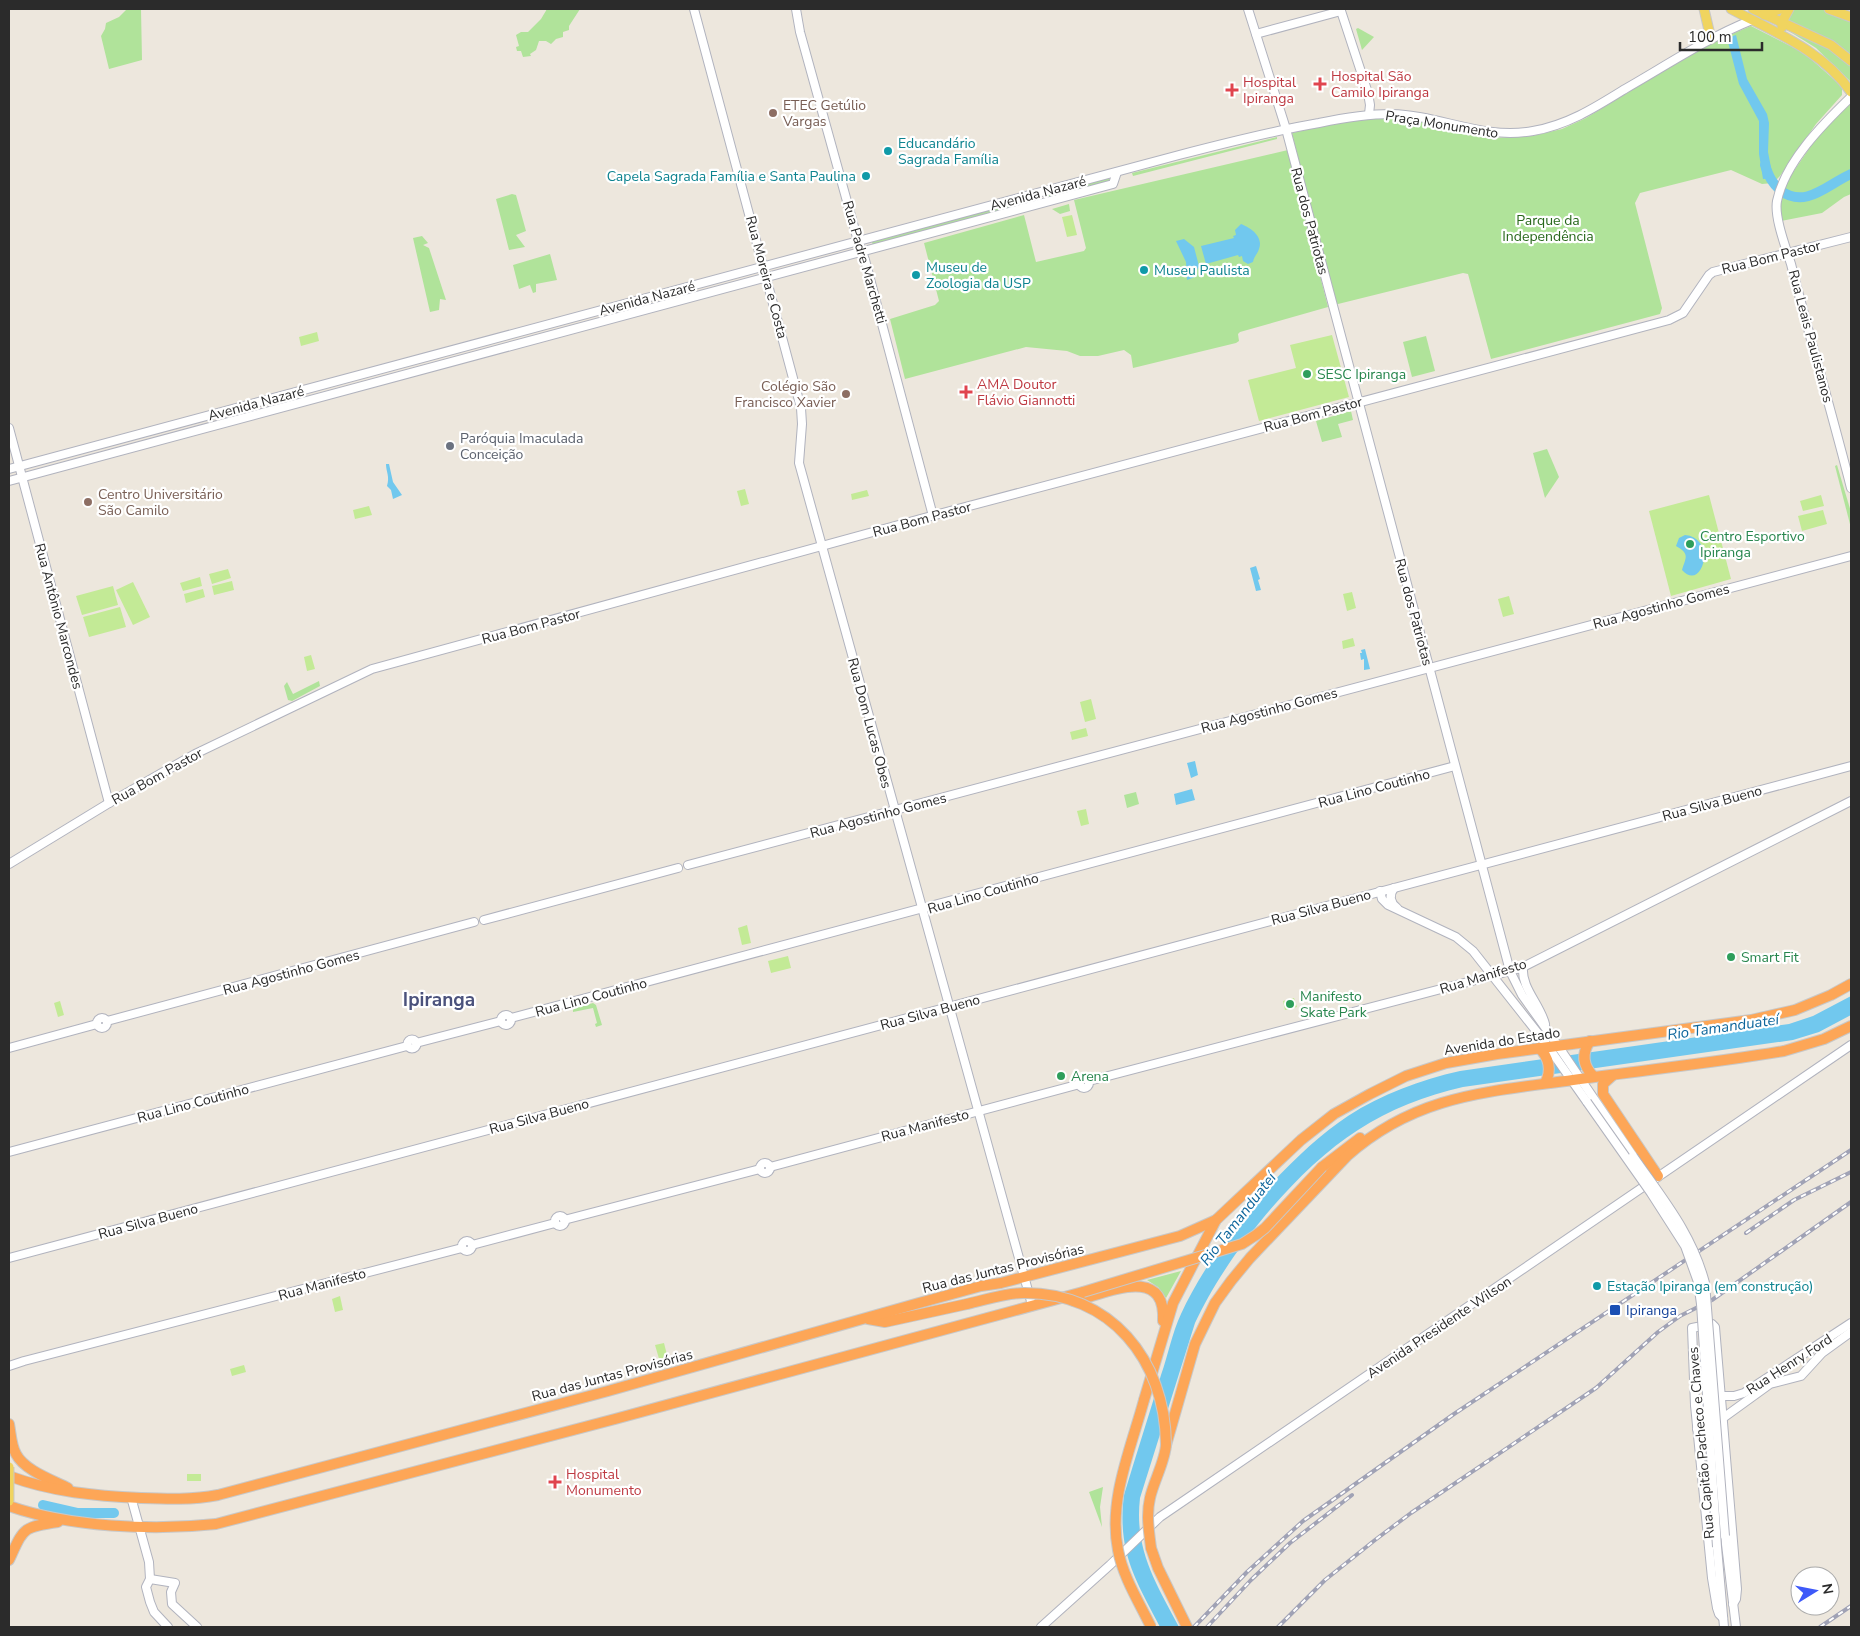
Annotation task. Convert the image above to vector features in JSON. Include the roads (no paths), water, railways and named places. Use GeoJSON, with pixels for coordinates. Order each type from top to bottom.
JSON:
{"type":"FeatureCollection","features":[{"type":"Feature","properties":{"kind":"highway","name":"Avenida do Estado"},"geometry":{"type":"LineString","coordinates":[[1151,1627],[1124,1572],[1118,1549],[1116,1526],[1123,1473],[1162,1337],[1173,1302],[1216,1220],[1301,1140],[1330,1116],[1370,1094],[1411,1074],[1446,1063],[1590,1041],[1715,1026],[1783,1014],[1851,984]]}},
{"type":"Feature","properties":{"kind":"highway"},"geometry":{"type":"LineString","coordinates":[[1187,1627],[1156,1564],[1151,1548],[1148,1524],[1150,1499],[1196,1344],[1209,1314],[1231,1281],[1347,1156],[1386,1128],[1414,1113],[1453,1099],[1545,1083],[1784,1051],[1824,1039],[1851,1026]]}},
{"type":"Feature","properties":{"kind":"highway"},"geometry":{"type":"LineString","coordinates":[[1590,1041],[1585,1050],[1584,1060],[1586,1068],[1596,1077]]}},
{"type":"Feature","properties":{"kind":"highway"},"geometry":{"type":"LineString","coordinates":[[1545,1083],[1549,1075],[1546,1056],[1549,1047]]}},
{"type":"Feature","properties":{"kind":"highway"},"geometry":{"type":"LineString","coordinates":[[1613,1075],[1603,1084],[1603,1094],[1658,1176]]}},
{"type":"Feature","properties":{"kind":"highway"},"geometry":{"type":"LineString","coordinates":[[1591,1101],[1596,1077]]}},
{"type":"Feature","properties":{"kind":"highway"},"geometry":{"type":"LineString","coordinates":[[9,1506],[34,1514],[69,1520],[138,1521],[190,1526],[216,1524],[1033,1303],[1084,1292],[1242,1244],[1265,1228],[1322,1166],[1357,1140],[1374,1131],[1386,1128]]}},
{"type":"Feature","properties":{"kind":"highway","name":"Rua das Juntas Provisórias"},"geometry":{"type":"LineString","coordinates":[[9,1476],[30,1484],[80,1494],[132,1500],[188,1499],[218,1495],[608,1391],[981,1286],[1025,1279],[1180,1236],[1216,1220]]}},
{"type":"Feature","properties":{"kind":"highway"},"geometry":{"type":"LineString","coordinates":[[1033,1303],[1044,1308],[1122,1287],[1144,1286],[1159,1297],[1164,1307],[1162,1337]]}},
{"type":"Feature","properties":{"kind":"highway"},"geometry":{"type":"LineString","coordinates":[[864,1319],[885,1322],[1017,1294],[1048,1295],[1095,1311],[1124,1332],[1137,1348],[1151,1372],[1161,1399],[1166,1446]]}},
{"type":"Feature","properties":{"kind":"highway"},"geometry":{"type":"LineString","coordinates":[[9,1424],[15,1452],[20,1460],[41,1475],[80,1494]]}},
{"type":"Feature","properties":{"kind":"highway"},"geometry":{"type":"LineString","coordinates":[[9,1560],[18,1540],[26,1529],[69,1520]]}},
{"type":"Feature","properties":{"kind":"main road","name":"Rua Moreira e Costa"},"geometry":{"type":"LineString","coordinates":[[694,9],[801,408],[802,424],[799,462],[821,546]]}},
{"type":"Feature","properties":{"kind":"main road","name":"Rua Padre Marchetti"},"geometry":{"type":"LineString","coordinates":[[796,9],[800,32],[862,251],[933,516]]}},
{"type":"Feature","properties":{"kind":"main road","name":"Rua dos Patriotas"},"geometry":{"type":"LineString","coordinates":[[1248,9],[1286,129],[1510,971],[1522,995],[1545,1027],[1549,1047]]}},
{"type":"Feature","properties":{"kind":"main road"},"geometry":{"type":"LineString","coordinates":[[1704,9],[1711,39]]}},
{"type":"Feature","properties":{"kind":"main road"},"geometry":{"type":"LineString","coordinates":[[1730,9],[1781,34],[1811,52],[1832,68],[1851,92]]}},
{"type":"Feature","properties":{"kind":"main road"},"geometry":{"type":"LineString","coordinates":[[1753,9],[1831,45],[1851,61]]}},
{"type":"Feature","properties":{"kind":"main road","name":"Praça Monumento"},"geometry":{"type":"LineString","coordinates":[[1286,129],[1369,114],[1417,117],[1488,133],[1532,132],[1557,126],[1583,114],[1711,39],[1780,9]]}},
{"type":"Feature","properties":{"kind":"main road"},"geometry":{"type":"LineString","coordinates":[[1781,34],[1782,22],[1790,9]]}},
{"type":"Feature","properties":{"kind":"main road"},"geometry":{"type":"LineString","coordinates":[[1829,9],[1851,17]]}},
{"type":"Feature","properties":{"kind":"main road"},"geometry":{"type":"LineString","coordinates":[[1256,34],[1342,10],[1368,94],[1369,114]]}},
{"type":"Feature","properties":{"kind":"main road","name":"Rua Leais Paulistanos"},"geometry":{"type":"LineString","coordinates":[[1851,98],[1833,115],[1808,144],[1782,184],[1778,199],[1778,216],[1851,488]]}},
{"type":"Feature","properties":{"kind":"main road","name":"Avenida Nazaré"},"geometry":{"type":"LineString","coordinates":[[9,469],[1117,172],[1286,129]]}},
{"type":"Feature","properties":{"kind":"main road","name":"Avenida Nazaré"},"geometry":{"type":"LineString","coordinates":[[9,481],[1113,184],[1117,172]]}},
{"type":"Feature","properties":{"kind":"main road","name":"Rua Bom Pastor"},"geometry":{"type":"LineString","coordinates":[[9,864],[109,803],[195,754],[372,669],[821,546],[1669,320],[1682,313],[1713,272],[1851,236]]}},
{"type":"Feature","properties":{"kind":"main road","name":"Rua Antônio Marcondes"},"geometry":{"type":"LineString","coordinates":[[9,428],[109,803]]}},
{"type":"Feature","properties":{"kind":"main road","name":"Rua Dom Lucas Obes"},"geometry":{"type":"LineString","coordinates":[[821,546],[1033,1303]]}},
{"type":"Feature","properties":{"kind":"main road","name":"Rua Agostinho Gomes"},"geometry":{"type":"LineString","coordinates":[[9,1048],[97,1024],[100,1018],[107,1021],[474,922],[477,916],[484,920],[678,868],[681,871],[685,871],[688,865],[1851,556]]}},
{"type":"Feature","properties":{"kind":"main road","name":"Rua Lino Coutinho"},"geometry":{"type":"LineString","coordinates":[[9,1152],[407,1046],[410,1040],[416,1043],[501,1021],[504,1015],[510,1018],[922,910],[1455,766]]}},
{"type":"Feature","properties":{"kind":"main road","name":"Rua Silva Bueno"},"geometry":{"type":"LineString","coordinates":[[9,1258],[949,1007],[1381,895],[1394,888],[1481,864],[1851,766]]}},
{"type":"Feature","properties":{"kind":"main road","name":"Rua Manifesto"},"geometry":{"type":"LineString","coordinates":[[24,1360],[462,1248],[466,1242],[472,1245],[555,1223],[557,1226],[562,1226],[564,1220],[760,1169],[766,1163],[770,1166],[1080,1084],[1083,1078],[1089,1081],[1510,971],[1522,967],[1851,801]]}},
{"type":"Feature","properties":{"kind":"main road"},"geometry":{"type":"LineString","coordinates":[[1394,888],[1390,896],[1392,903],[1398,909]]}},
{"type":"Feature","properties":{"kind":"main road","name":"Rua dos Patriotas"},"geometry":{"type":"LineString","coordinates":[[1381,895],[1388,905],[1461,940],[1473,951],[1591,1101]]}},
{"type":"Feature","properties":{"kind":"main road"},"geometry":{"type":"LineString","coordinates":[[1522,967],[1525,984],[1542,1014],[1545,1027]]}},
{"type":"Feature","properties":{"kind":"main road","name":"Avenida Presidente Wilson"},"geometry":{"type":"LineString","coordinates":[[1041,1627],[1125,1552],[1160,1517],[1851,1045]]}},
{"type":"Feature","properties":{"kind":"main road"},"geometry":{"type":"LineString","coordinates":[[1591,1101],[1685,1246],[1694,1266],[1701,1304],[1718,1547],[1712,1578]]}},
{"type":"Feature","properties":{"kind":"main road","name":"Rua Capitão Pacheco e Chaves"},"geometry":{"type":"LineString","coordinates":[[1591,1101],[1681,1224],[1699,1262],[1707,1300],[1725,1536],[1736,1627]]}},
{"type":"Feature","properties":{"kind":"main road","name":"Rua Henry Ford"},"geometry":{"type":"LineString","coordinates":[[1695,1405],[1721,1396],[1744,1394],[1851,1323]]}},
{"type":"Feature","properties":{"kind":"main road","name":"Rua Capitão Pacheco e Chaves"},"geometry":{"type":"LineString","coordinates":[[1724,1627],[1718,1594],[1712,1578],[1695,1405],[1692,1328],[1712,1324],[1715,1326],[1737,1589],[1734,1607]]}},
{"type":"Feature","properties":{"kind":"main road"},"geometry":{"type":"LineString","coordinates":[[1697,1429],[1723,1418],[1767,1386],[1801,1376],[1822,1354],[1851,1332]]}},
{"type":"Feature","properties":{"kind":"main road"},"geometry":{"type":"LineString","coordinates":[[9,1362],[24,1360]]}},
{"type":"Feature","properties":{"kind":"main road"},"geometry":{"type":"LineString","coordinates":[[9,1366],[24,1360]]}},
{"type":"Feature","properties":{"kind":"main road"},"geometry":{"type":"LineString","coordinates":[[1793,1361],[1792,1371],[1801,1376]]}},
{"type":"Feature","properties":{"kind":"main road"},"geometry":{"type":"LineString","coordinates":[[9,1467],[9,1501]]}},
{"type":"Feature","properties":{"kind":"main road"},"geometry":{"type":"LineString","coordinates":[[132,1500],[149,1562],[150,1579],[146,1587],[154,1612],[168,1627]]}},
{"type":"Feature","properties":{"kind":"main road","name":"Rua Capitão Pacheco e Chaves"},"geometry":{"type":"LineString","coordinates":[[1718,1547],[1718,1594]]}},
{"type":"Feature","properties":{"kind":"main road"},"geometry":{"type":"LineString","coordinates":[[150,1579],[175,1583],[171,1592],[172,1604],[197,1627]]}},
{"type":"Feature","properties":{"kind":"main road"},"geometry":{"type":"LineString","coordinates":[[1718,1594],[1728,1598],[1734,1607]]}},
{"type":"Feature","properties":{"kind":"water"},"geometry":{"type":"Polygon","coordinates":[[[1736,35],[1747,79],[1767,114],[1769,123],[1768,152],[1773,178],[1763,179],[1759,154],[1759,121],[1739,84],[1727,38],[1736,35]]]}},
{"type":"Feature","properties":{"kind":"water"},"geometry":{"type":"Polygon","coordinates":[[[1241,224],[1248,227],[1258,236],[1260,244],[1253,262],[1248,264],[1243,261],[1242,256],[1239,257],[1238,255],[1206,264],[1201,246],[1234,238],[1233,236],[1236,235],[1235,230],[1241,224]]]}},
{"type":"Feature","properties":{"kind":"water"},"geometry":{"type":"Polygon","coordinates":[[[1184,239],[1194,247],[1199,266],[1197,276],[1187,280],[1186,262],[1176,241],[1184,239]]]}},
{"type":"Feature","properties":{"kind":"water"},"geometry":{"type":"Polygon","coordinates":[[[386,464],[389,464],[393,482],[402,495],[393,499],[391,490],[387,486],[386,464]]]}},
{"type":"Feature","properties":{"kind":"water"},"geometry":{"type":"Polygon","coordinates":[[[1685,535],[1695,538],[1701,545],[1704,553],[1703,562],[1696,575],[1689,575],[1682,570],[1686,556],[1676,546],[1679,538],[1685,535]]]}},
{"type":"Feature","properties":{"kind":"water"},"geometry":{"type":"Polygon","coordinates":[[[1256,566],[1261,590],[1256,591],[1250,568],[1256,566]]]}},
{"type":"Feature","properties":{"kind":"water"},"geometry":{"type":"Polygon","coordinates":[[[1365,649],[1370,669],[1364,670],[1364,659],[1361,660],[1360,653],[1362,653],[1361,650],[1365,649]]]}},
{"type":"Feature","properties":{"kind":"water"},"geometry":{"type":"Polygon","coordinates":[[[1195,761],[1198,775],[1191,778],[1187,763],[1195,761]]]}},
{"type":"Feature","properties":{"kind":"water"},"geometry":{"type":"Polygon","coordinates":[[[1192,789],[1195,800],[1176,805],[1174,794],[1192,789]]]}},
{"type":"Feature","properties":{"kind":"water","name":"Rio Tamanduateí"},"geometry":{"type":"Polygon","coordinates":[[[1851,996],[1851,1015],[1819,1032],[1793,1040],[1463,1087],[1435,1095],[1408,1104],[1370,1122],[1334,1147],[1310,1168],[1264,1216],[1225,1270],[1195,1323],[1140,1498],[1140,1534],[1144,1550],[1155,1581],[1179,1627],[1160,1627],[1130,1564],[1123,1532],[1124,1495],[1175,1329],[1194,1288],[1211,1260],[1252,1205],[1300,1155],[1324,1134],[1361,1108],[1388,1094],[1430,1079],[1460,1071],[1789,1024],[1813,1016],[1851,996]]]}},
{"type":"Feature","properties":{"kind":"waterway"},"geometry":{"type":"LineString","coordinates":[[1765,165],[1771,180],[1781,191],[1790,196],[1799,197],[1817,193],[1851,174]]}},
{"type":"Feature","properties":{"kind":"waterway"},"geometry":{"type":"LineString","coordinates":[[43,1505],[78,1513],[114,1513]]}},
{"type":"Feature","properties":{"kind":"railway"},"geometry":{"type":"LineString","coordinates":[[1194,1627],[1247,1572],[1303,1521],[1454,1414],[1851,1150]]}},
{"type":"Feature","properties":{"kind":"railway"},"geometry":{"type":"LineString","coordinates":[[1746,1233],[1794,1200],[1851,1172]]}},
{"type":"Feature","properties":{"kind":"railway"},"geometry":{"type":"LineString","coordinates":[[1278,1627],[1325,1580],[1411,1513],[1596,1388],[1658,1332],[1680,1316],[1712,1300],[1851,1202]]}},
{"type":"Feature","properties":{"kind":"railway"},"geometry":{"type":"LineString","coordinates":[[1207,1627],[1251,1580],[1290,1543],[1352,1495]]}},
{"type":"Feature","properties":{"kind":"railway"},"geometry":{"type":"LineString","coordinates":[[1820,1627],[1851,1606]]}},
{"type":"Feature","properties":{"kind":"place","name":"Hospital São Camilo Ipiranga"},"geometry":{"type":"Point","coordinates":[1320,84]}},
{"type":"Feature","properties":{"kind":"place","name":"Hospital Ipiranga"},"geometry":{"type":"Point","coordinates":[1232,90]}},
{"type":"Feature","properties":{"kind":"place","name":"ETEC Getúlio Vargas"},"geometry":{"type":"Point","coordinates":[773,113]}},
{"type":"Feature","properties":{"kind":"place","name":"Educandário Sagrada Família"},"geometry":{"type":"Point","coordinates":[888,151]}},
{"type":"Feature","properties":{"kind":"place","name":"Capela Sagrada Família e Santa Paulina"},"geometry":{"type":"Point","coordinates":[866,176]}},
{"type":"Feature","properties":{"kind":"place","name":"Museu Paulista"},"geometry":{"type":"Point","coordinates":[1144,270]}},
{"type":"Feature","properties":{"kind":"place","name":"Museu de Zoologia da USP"},"geometry":{"type":"Point","coordinates":[916,275]}},
{"type":"Feature","properties":{"kind":"place","name":"SESC Ipiranga"},"geometry":{"type":"Point","coordinates":[1307,374]}},
{"type":"Feature","properties":{"kind":"place","name":"AMA Doutor Flávio Giannotti"},"geometry":{"type":"Point","coordinates":[966,392]}},
{"type":"Feature","properties":{"kind":"place","name":"Colégio São Francisco Xavier"},"geometry":{"type":"Point","coordinates":[846,394]}},
{"type":"Feature","properties":{"kind":"place","name":"Paróquia Imaculada Conceição"},"geometry":{"type":"Point","coordinates":[450,446]}},
{"type":"Feature","properties":{"kind":"place","name":"Centro Universitário São Camilo"},"geometry":{"type":"Point","coordinates":[88,502]}},
{"type":"Feature","properties":{"kind":"place","name":"Centro Esportivo Ipiranga"},"geometry":{"type":"Point","coordinates":[1690,544]}},
{"type":"Feature","properties":{"kind":"place","name":"Smart Fit"},"geometry":{"type":"Point","coordinates":[1731,957]}},
{"type":"Feature","properties":{"kind":"place","name":"Manifesto Skate Park"},"geometry":{"type":"Point","coordinates":[1290,1004]}},
{"type":"Feature","properties":{"kind":"place","name":"Arena"},"geometry":{"type":"Point","coordinates":[1061,1076]}},
{"type":"Feature","properties":{"kind":"place","name":"Estação Ipiranga (em construção)"},"geometry":{"type":"Point","coordinates":[1597,1286]}},
{"type":"Feature","properties":{"kind":"place","name":"Ipiranga"},"geometry":{"type":"Point","coordinates":[1615,1310]}},
{"type":"Feature","properties":{"kind":"place","name":"Hospital Monumento"},"geometry":{"type":"Point","coordinates":[555,1482]}},
{"type":"Feature","properties":{"kind":"district","name":"Ipiranga"},"geometry":{"type":"Point","coordinates":[439,999]}},
{"type":"Feature","properties":{"kind":"park label","name":"Parque da Independência"},"geometry":{"type":"Point","coordinates":[1548,228]}}]}
